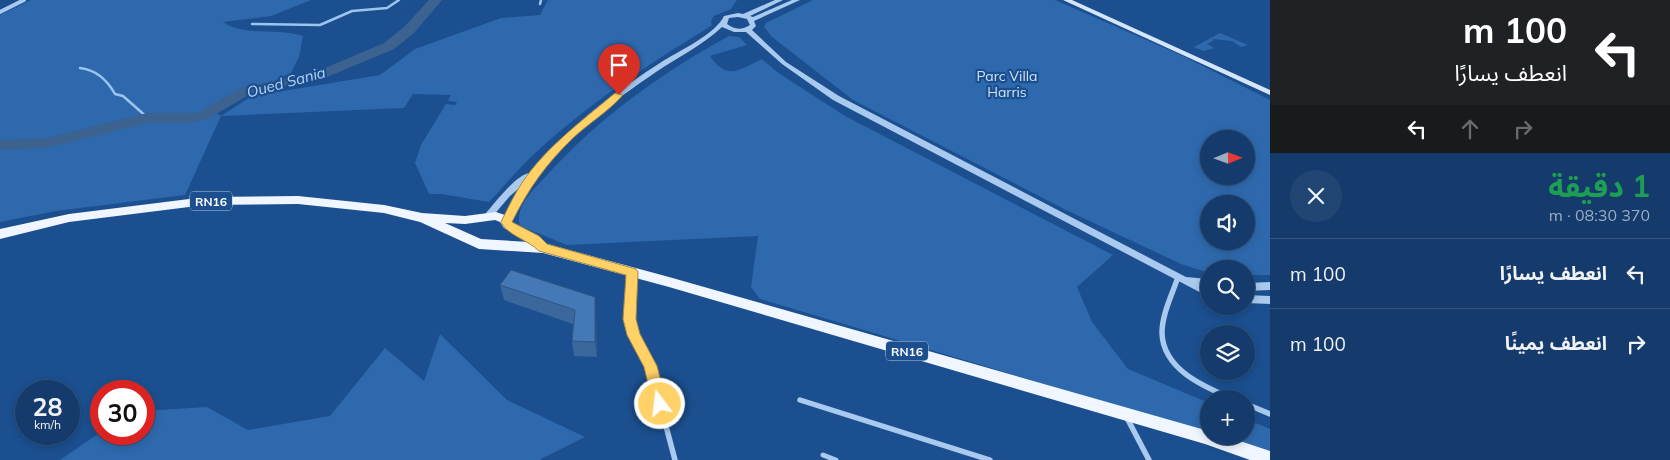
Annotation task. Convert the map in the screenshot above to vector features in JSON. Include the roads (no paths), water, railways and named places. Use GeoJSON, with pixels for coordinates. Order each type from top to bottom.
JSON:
{"type":"FeatureCollection","features":[{"type":"Feature","properties":{"kind":"main road"},"geometry":{"type":"LineString","coordinates":[[1066,0],[1270,93]]}},
{"type":"Feature","properties":{"kind":"main road"},"geometry":{"type":"LineString","coordinates":[[1077,0],[1270,87]]}},
{"type":"Feature","properties":{"kind":"main road","name":"RN16"},"geometry":{"type":"LineString","coordinates":[[0,234],[69,218],[161,205],[214,201],[298,200],[384,209],[423,218],[472,241]]}},
{"type":"Feature","properties":{"kind":"main road"},"geometry":{"type":"LineString","coordinates":[[486,216],[500,217],[507,224],[506,236],[494,244],[479,244],[472,241],[468,230],[473,222],[486,216]]}},
{"type":"Feature","properties":{"kind":"main road","name":"RN16"},"geometry":{"type":"LineString","coordinates":[[423,218],[439,217],[465,220],[486,216]]}},
{"type":"Feature","properties":{"kind":"main road","name":"RN16"},"geometry":{"type":"LineString","coordinates":[[507,224],[535,240],[543,248]]}},
{"type":"Feature","properties":{"kind":"main road","name":"RN16"},"geometry":{"type":"LineString","coordinates":[[494,244],[543,248],[632,272],[1205,437],[1270,459]]}},
{"type":"Feature","properties":{"kind":"street"},"geometry":{"type":"LineString","coordinates":[[0,12],[24,0]]}},
{"type":"Feature","properties":{"kind":"street"},"geometry":{"type":"LineString","coordinates":[[745,16],[780,0]]}},
{"type":"Feature","properties":{"kind":"street"},"geometry":{"type":"LineString","coordinates":[[752,20],[797,0]]}},
{"type":"Feature","properties":{"kind":"street"},"geometry":{"type":"LineString","coordinates":[[507,224],[522,191],[539,168],[558,147],[606,104],[655,69],[703,40],[723,23],[726,17],[731,15],[745,16],[752,20]]}},
{"type":"Feature","properties":{"kind":"street"},"geometry":{"type":"LineString","coordinates":[[703,40],[734,30],[747,29],[753,26],[752,20]]}},
{"type":"Feature","properties":{"kind":"street"},"geometry":{"type":"LineString","coordinates":[[723,23],[734,30]]}},
{"type":"Feature","properties":{"kind":"street"},"geometry":{"type":"LineString","coordinates":[[747,29],[784,63],[836,98],[1200,288]]}},
{"type":"Feature","properties":{"kind":"street"},"geometry":{"type":"LineString","coordinates":[[486,216],[507,194],[539,168]]}},
{"type":"Feature","properties":{"kind":"street"},"geometry":{"type":"LineString","coordinates":[[632,272],[630,319],[634,335],[650,366],[675,460]]}},
{"type":"Feature","properties":{"kind":"street"},"geometry":{"type":"LineString","coordinates":[[1178,277],[1200,282]]}},
{"type":"Feature","properties":{"kind":"street"},"geometry":{"type":"LineString","coordinates":[[1178,277],[1163,326],[1164,346],[1182,372],[1210,390]]}},
{"type":"Feature","properties":{"kind":"street"},"geometry":{"type":"LineString","coordinates":[[1255,287],[1270,286]]}},
{"type":"Feature","properties":{"kind":"street"},"geometry":{"type":"LineString","coordinates":[[1255,300],[1270,300]]}},
{"type":"Feature","properties":{"kind":"street"},"geometry":{"type":"LineString","coordinates":[[800,400],[990,460]]}},
{"type":"Feature","properties":{"kind":"street"},"geometry":{"type":"LineString","coordinates":[[1255,408],[1270,414]]}},
{"type":"Feature","properties":{"kind":"street"},"geometry":{"type":"LineString","coordinates":[[1124,414],[1149,460]]}},
{"type":"Feature","properties":{"kind":"street"},"geometry":{"type":"LineString","coordinates":[[823,455],[836,460]]}},
{"type":"Feature","properties":{"kind":"waterway"},"geometry":{"type":"LineString","coordinates":[[252,24],[320,25],[352,11],[387,8],[399,0]]}},
{"type":"Feature","properties":{"kind":"waterway","name":"Oued Sania"},"geometry":{"type":"LineString","coordinates":[[0,145],[47,143],[147,118],[193,118],[206,114],[247,90],[322,74],[389,46],[409,30],[436,0]]}},
{"type":"Feature","properties":{"kind":"waterway"},"geometry":{"type":"LineString","coordinates":[[540,4],[541,0]]}},
{"type":"Feature","properties":{"kind":"waterway"},"geometry":{"type":"LineString","coordinates":[[80,68],[101,76],[115,94],[123,96],[148,118]]}},
{"type":"Feature","properties":{"kind":"park label","name":"Parc Villa Harris"},"geometry":{"type":"Point","coordinates":[1007,84]}}]}
